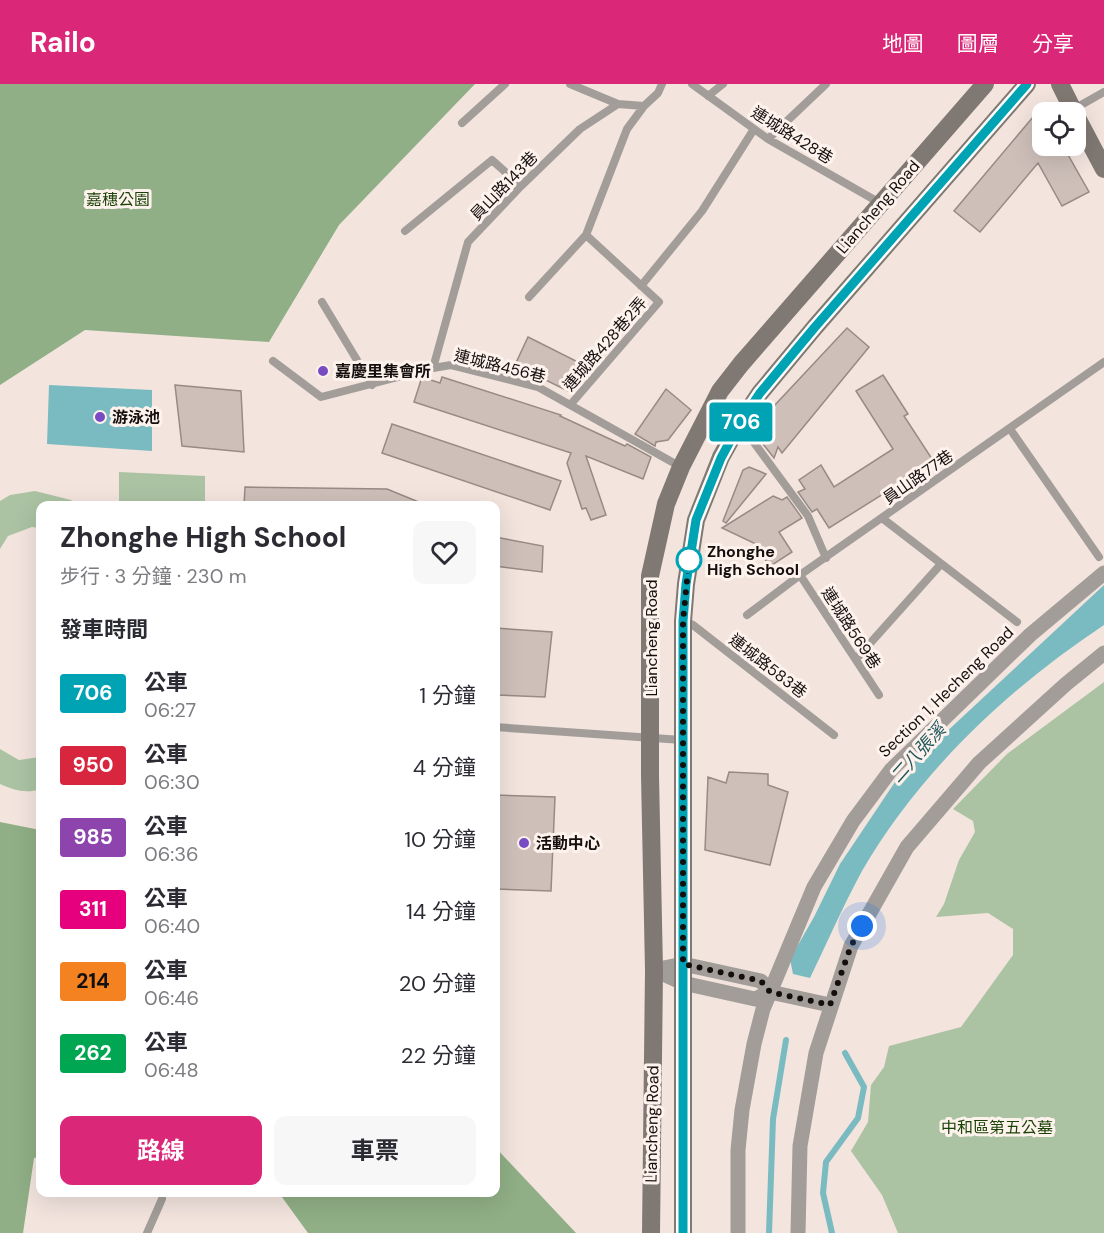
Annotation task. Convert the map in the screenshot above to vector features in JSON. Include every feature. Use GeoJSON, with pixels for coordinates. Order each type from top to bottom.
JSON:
{"type":"FeatureCollection","features":[{"type":"Feature","properties":{"kind":"main road","name":"Liancheng Road"},"geometry":{"type":"LineString","coordinates":[[651,1233],[654,970],[650,576],[666,504],[681,467],[720,391],[985,84]]}},
{"type":"Feature","properties":{"kind":"main road","name":"Liancheng Road"},"geometry":{"type":"LineString","coordinates":[[682,1233],[683,621],[696,520],[721,458],[760,393],[1027,84]]}},
{"type":"Feature","properties":{"kind":"main road"},"geometry":{"type":"LineString","coordinates":[[1060,84],[1069,102]]}},
{"type":"Feature","properties":{"kind":"main road"},"geometry":{"type":"LineString","coordinates":[[1086,135],[1104,169]]}},
{"type":"Feature","properties":{"kind":"street","name":"Section 1, Hecheng Road"},"geometry":{"type":"LineString","coordinates":[[738,1233],[738,1150],[742,1110],[754,1044],[763,1009],[814,887],[853,822],[891,771],[1030,635],[1104,573]]}},
{"type":"Feature","properties":{"kind":"street"},"geometry":{"type":"LineString","coordinates":[[798,1233],[800,1146],[816,1053],[851,946],[907,847],[979,763],[1066,684],[1104,653]]}},
{"type":"Feature","properties":{"kind":"street"},"geometry":{"type":"LineString","coordinates":[[654,970],[683,964],[761,981],[770,992]]}},
{"type":"Feature","properties":{"kind":"street"},"geometry":{"type":"LineString","coordinates":[[654,970],[683,983],[754,999],[770,992],[830,1005]]}},
{"type":"Feature","properties":{"kind":"lane"},"geometry":{"type":"LineString","coordinates":[[462,123],[504,84]]}},
{"type":"Feature","properties":{"kind":"lane"},"geometry":{"type":"LineString","coordinates":[[570,84],[618,104],[644,106]]}},
{"type":"Feature","properties":{"kind":"lane"},"geometry":{"type":"LineString","coordinates":[[529,297],[586,235],[627,129],[644,106],[658,93],[662,84]]}},
{"type":"Feature","properties":{"kind":"lane","name":"連城路428巷"},"geometry":{"type":"LineString","coordinates":[[692,84],[768,139],[880,203]]}},
{"type":"Feature","properties":{"kind":"lane"},"geometry":{"type":"LineString","coordinates":[[708,96],[723,84]]}},
{"type":"Feature","properties":{"kind":"lane"},"geometry":{"type":"LineString","coordinates":[[768,139],[826,84]]}},
{"type":"Feature","properties":{"kind":"lane"},"geometry":{"type":"LineString","coordinates":[[1086,105],[1104,92]]}},
{"type":"Feature","properties":{"kind":"lane","name":"員山路143巷"},"geometry":{"type":"LineString","coordinates":[[433,368],[468,242],[580,129],[618,104]]}},
{"type":"Feature","properties":{"kind":"lane"},"geometry":{"type":"LineString","coordinates":[[586,235],[641,286],[702,211],[754,129]]}},
{"type":"Feature","properties":{"kind":"lane"},"geometry":{"type":"LineString","coordinates":[[405,231],[492,160],[521,186]]}},
{"type":"Feature","properties":{"kind":"lane","name":"連城路428巷2弄"},"geometry":{"type":"LineString","coordinates":[[571,404],[659,302],[641,286]]}},
{"type":"Feature","properties":{"kind":"lane"},"geometry":{"type":"LineString","coordinates":[[322,302],[372,385]]}},
{"type":"Feature","properties":{"kind":"lane","name":"連城路456巷"},"geometry":{"type":"LineString","coordinates":[[273,362],[321,397],[451,365],[538,387],[681,467]]}},
{"type":"Feature","properties":{"kind":"lane","name":"員山路77巷"},"geometry":{"type":"LineString","coordinates":[[747,615],[800,575],[1104,363]]}},
{"type":"Feature","properties":{"kind":"lane"},"geometry":{"type":"LineString","coordinates":[[740,423],[808,516],[826,558]]}},
{"type":"Feature","properties":{"kind":"lane"},"geometry":{"type":"LineString","coordinates":[[1010,429],[1099,557]]}},
{"type":"Feature","properties":{"kind":"lane"},"geometry":{"type":"LineString","coordinates":[[882,519],[1017,622]]}},
{"type":"Feature","properties":{"kind":"lane"},"geometry":{"type":"LineString","coordinates":[[856,659],[941,564]]}},
{"type":"Feature","properties":{"kind":"lane","name":"連城路569巷"},"geometry":{"type":"LineString","coordinates":[[800,575],[879,695]]}},
{"type":"Feature","properties":{"kind":"lane","name":"連城路583巷"},"geometry":{"type":"LineString","coordinates":[[683,621],[693,625],[834,735]]}},
{"type":"Feature","properties":{"kind":"lane"},"geometry":{"type":"LineString","coordinates":[[500,727],[683,740]]}},
{"type":"Feature","properties":{"kind":"lane"},"geometry":{"type":"LineString","coordinates":[[147,1233],[162,1199]]}},
{"type":"Feature","properties":{"kind":"green space","name":"嘉穗公園"},"geometry":{"type":"Polygon","coordinates":[[[0,84],[475,84],[339,225],[269,342],[85,330],[0,385],[0,84]]]}},
{"type":"Feature","properties":{"kind":"green space"},"geometry":{"type":"Polygon","coordinates":[[[119,472],[205,476],[205,501],[119,501],[119,472]]]}},
{"type":"Feature","properties":{"kind":"green space"},"geometry":{"type":"Polygon","coordinates":[[[35,491],[72,501],[36,501],[36,528],[8,536],[0,549],[0,501],[10,495],[35,491]]]}},
{"type":"Feature","properties":{"kind":"green space","name":"中和區第五公墓"},"geometry":{"type":"Polygon","coordinates":[[[1104,682],[1104,1233],[898,1233],[882,1195],[851,1151],[868,1122],[871,1085],[884,1067],[889,1046],[961,1027],[1013,955],[1013,929],[988,913],[936,917],[944,904],[959,860],[975,832],[973,821],[953,809],[1007,754],[1104,682]]]}},
{"type":"Feature","properties":{"kind":"green space"},"geometry":{"type":"Polygon","coordinates":[[[0,749],[19,760],[36,758],[36,790],[20,791],[0,784],[0,749]]]}},
{"type":"Feature","properties":{"kind":"green space"},"geometry":{"type":"Polygon","coordinates":[[[0,822],[36,829],[36,1158],[34,1158],[23,1233],[0,1233],[0,822]]]}},
{"type":"Feature","properties":{"kind":"green space"},"geometry":{"type":"Polygon","coordinates":[[[500,1152],[576,1233],[308,1233],[282,1197],[500,1197],[500,1152]]]}},
{"type":"Feature","properties":{"kind":"water","name":"游泳池"},"geometry":{"type":"Polygon","coordinates":[[[49,385],[152,390],[152,451],[47,444],[49,385]]]}},
{"type":"Feature","properties":{"kind":"water"},"geometry":{"type":"Polygon","coordinates":[[[1104,585],[1104,625],[1034,676],[1001,704],[939,766],[885,834],[862,871],[810,978],[793,974],[790,959],[840,864],[899,776],[1104,585]]]}},
{"type":"Feature","properties":{"kind":"building"},"geometry":{"type":"Polygon","coordinates":[[[1032,118],[1032,156],[1069,156],[1089,192],[1062,206],[1038,163],[980,232],[954,211],[1032,118]]]}},
{"type":"Feature","properties":{"kind":"building"},"geometry":{"type":"Polygon","coordinates":[[[847,328],[869,347],[782,453],[778,447],[774,458],[759,439],[774,406],[847,328]]]}},
{"type":"Feature","properties":{"kind":"building"},"geometry":{"type":"Polygon","coordinates":[[[528,337],[586,366],[572,393],[515,365],[528,337]]]}},
{"type":"Feature","properties":{"kind":"building"},"geometry":{"type":"Polygon","coordinates":[[[883,375],[908,414],[904,416],[934,462],[829,528],[817,509],[812,512],[798,492],[805,489],[799,480],[821,465],[834,487],[893,449],[856,391],[883,375]]]}},
{"type":"Feature","properties":{"kind":"building"},"geometry":{"type":"Polygon","coordinates":[[[422,377],[440,383],[442,377],[561,415],[625,446],[627,444],[651,457],[643,479],[586,456],[606,515],[591,520],[586,508],[582,509],[567,463],[571,453],[414,402],[422,377]]]}},
{"type":"Feature","properties":{"kind":"building"},"geometry":{"type":"Polygon","coordinates":[[[175,385],[241,391],[244,452],[182,446],[175,385]]]}},
{"type":"Feature","properties":{"kind":"building"},"geometry":{"type":"Polygon","coordinates":[[[666,389],[691,410],[668,440],[656,442],[655,446],[635,434],[666,389]]]}},
{"type":"Feature","properties":{"kind":"building"},"geometry":{"type":"Polygon","coordinates":[[[392,424],[561,481],[550,510],[382,453],[392,424]]]}},
{"type":"Feature","properties":{"kind":"building"},"geometry":{"type":"Polygon","coordinates":[[[749,467],[766,474],[726,523],[723,521],[743,470],[749,467]]]}},
{"type":"Feature","properties":{"kind":"building"},"geometry":{"type":"Polygon","coordinates":[[[245,487],[387,489],[416,501],[244,501],[245,487]]]}},
{"type":"Feature","properties":{"kind":"building"},"geometry":{"type":"Polygon","coordinates":[[[773,496],[782,500],[787,497],[802,518],[779,532],[792,552],[769,567],[758,545],[722,528],[773,496]]]}},
{"type":"Feature","properties":{"kind":"building"},"geometry":{"type":"Polygon","coordinates":[[[500,538],[543,546],[542,572],[500,567],[500,538]]]}},
{"type":"Feature","properties":{"kind":"building"},"geometry":{"type":"Polygon","coordinates":[[[500,628],[552,632],[545,697],[500,695],[500,628]]]}},
{"type":"Feature","properties":{"kind":"building"},"geometry":{"type":"Polygon","coordinates":[[[729,772],[768,774],[768,785],[788,792],[770,865],[705,850],[708,777],[726,783],[729,772]]]}},
{"type":"Feature","properties":{"kind":"building","name":"活動中心"},"geometry":{"type":"Polygon","coordinates":[[[500,795],[555,797],[551,891],[500,889],[500,795]]]}},
{"type":"Feature","properties":{"kind":"waterway"},"geometry":{"type":"LineString","coordinates":[[769,1233],[773,1119],[786,1040]]}},
{"type":"Feature","properties":{"kind":"waterway"},"geometry":{"type":"LineString","coordinates":[[832,1233],[823,1193],[826,1162],[858,1118],[864,1087],[845,1053]]}},
{"type":"Feature","properties":{"kind":"bus line","name":"706"},"geometry":{"type":"LineString","coordinates":[[683,1233],[681,1182],[683,621],[696,520],[721,458],[760,393],[1027,84]]}},
{"type":"Feature","properties":{"kind":"place","name":"嘉慶里集會所"},"geometry":{"type":"Point","coordinates":[323,371]}},
{"type":"Feature","properties":{"kind":"place","name":"游泳池"},"geometry":{"type":"Point","coordinates":[100,417]}},
{"type":"Feature","properties":{"kind":"place","name":"Zhonghe High School"},"geometry":{"type":"Point","coordinates":[689,560]}},
{"type":"Feature","properties":{"kind":"place","name":"活動中心"},"geometry":{"type":"Point","coordinates":[524,843]}},
{"type":"Feature","properties":{"kind":"route"},"geometry":{"type":"LineString","coordinates":[[689,560],[683,621],[683,964],[761,981],[770,992],[830,1005],[851,946],[862,926]]}},
{"type":"Feature","properties":{"kind":"water label","name":"二八張溪"},"geometry":{"type":"Point","coordinates":[918,753]}}]}
